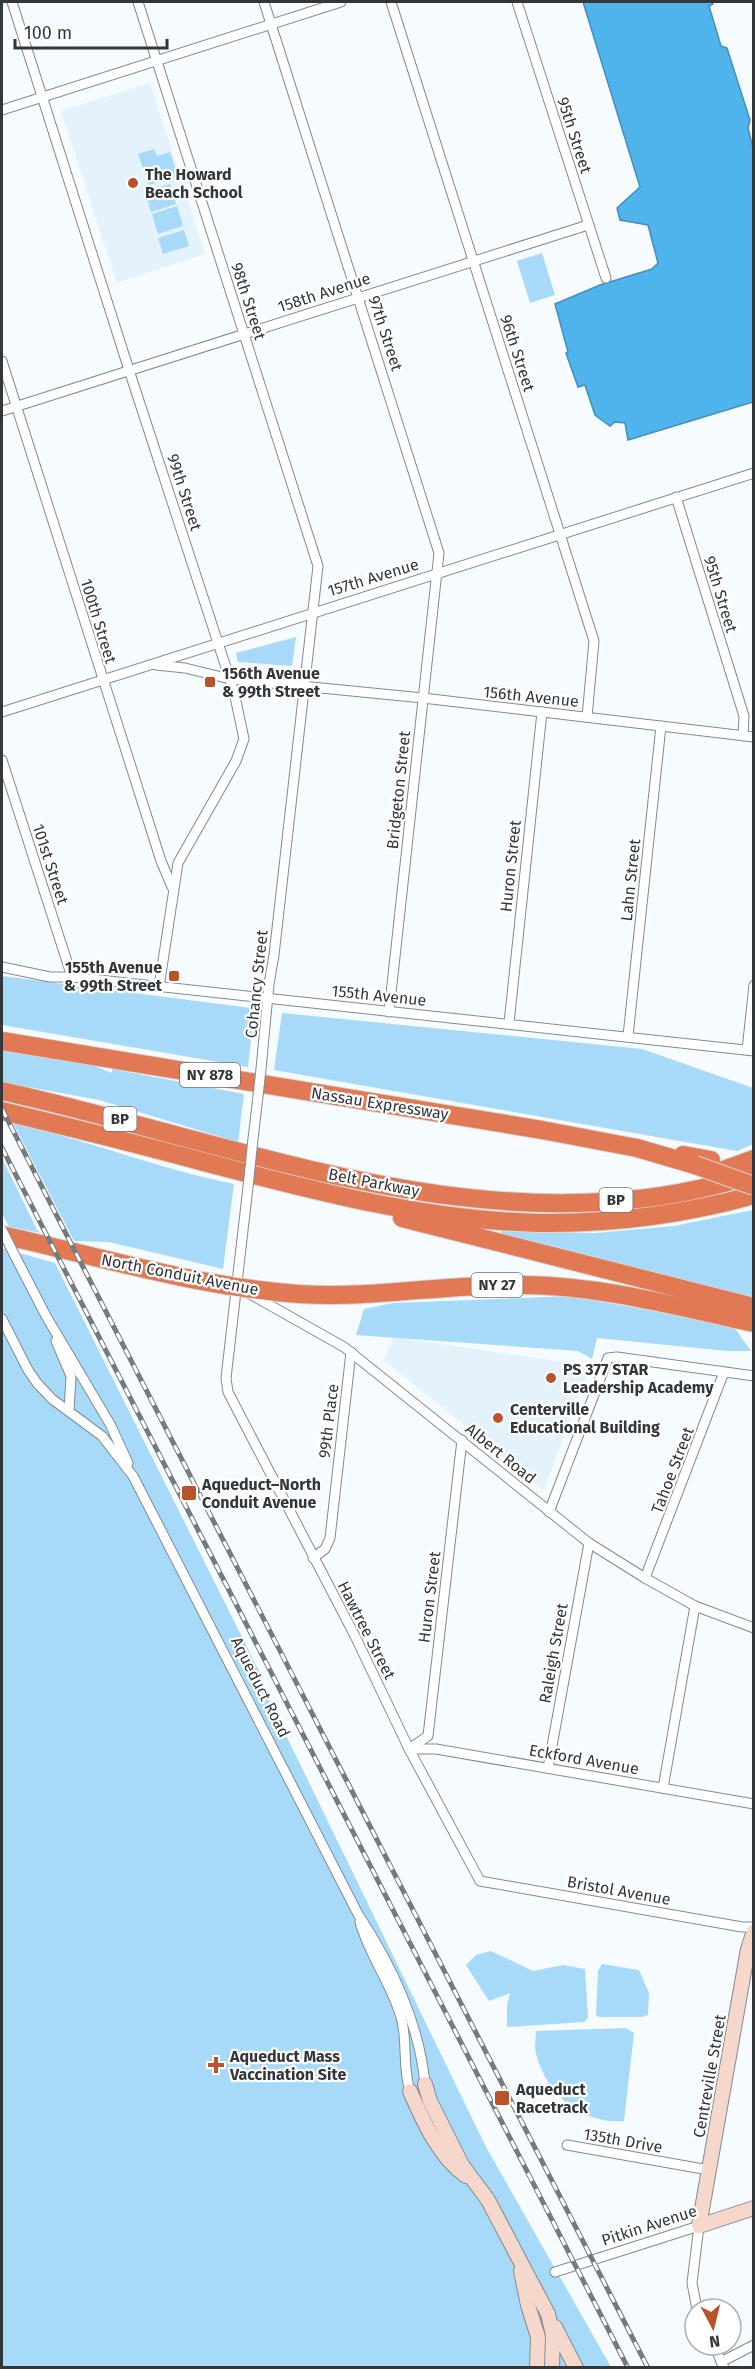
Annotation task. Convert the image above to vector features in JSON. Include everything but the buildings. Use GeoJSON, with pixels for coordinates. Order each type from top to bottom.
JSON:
{"type":"FeatureCollection","features":[{"type":"Feature","properties":{"kind":"highway","name":"Nassau Expressway"},"geometry":{"type":"LineString","coordinates":[[2,1041],[542,1130],[637,1148],[703,1162],[753,1186]]}},
{"type":"Feature","properties":{"kind":"highway","name":"Belt Parkway"},"geometry":{"type":"LineString","coordinates":[[2,1091],[332,1175],[403,1189],[476,1198],[547,1203],[617,1200],[688,1190],[753,1173]]}},
{"type":"Feature","properties":{"kind":"highway","name":"Belt Parkway"},"geometry":{"type":"LineString","coordinates":[[2,1111],[323,1193],[440,1214],[538,1223],[597,1222],[638,1218],[715,1205],[753,1195]]}},
{"type":"Feature","properties":{"kind":"highway"},"geometry":{"type":"LineString","coordinates":[[476,1198],[652,1186],[705,1175],[753,1159]]}},
{"type":"Feature","properties":{"kind":"highway"},"geometry":{"type":"LineString","coordinates":[[703,1162],[753,1173]]}},
{"type":"Feature","properties":{"kind":"highway"},"geometry":{"type":"LineString","coordinates":[[323,1193],[412,1222],[753,1307]]}},
{"type":"Feature","properties":{"kind":"highway","name":"North Conduit Avenue"},"geometry":{"type":"LineString","coordinates":[[2,1235],[237,1288],[331,1295],[386,1294],[506,1285],[546,1286],[634,1297],[753,1323]]}},
{"type":"Feature","properties":{"kind":"street","name":"99th Street"},"geometry":{"type":"LineString","coordinates":[[12,2],[230,679],[244,738],[236,760],[178,863],[172,888],[159,987]]}},
{"type":"Feature","properties":{"kind":"street","name":"98th Street"},"geometry":{"type":"LineString","coordinates":[[138,2],[318,566],[312,612]]}},
{"type":"Feature","properties":{"kind":"street","name":"97th Street"},"geometry":{"type":"LineString","coordinates":[[264,2],[439,553],[436,572]]}},
{"type":"Feature","properties":{"kind":"street"},"geometry":{"type":"LineString","coordinates":[[2,110],[341,2]]}},
{"type":"Feature","properties":{"kind":"street","name":"96th Street"},"geometry":{"type":"LineString","coordinates":[[391,2],[594,640],[587,717]]}},
{"type":"Feature","properties":{"kind":"street","name":"95th Street"},"geometry":{"type":"LineString","coordinates":[[516,2],[606,278]]}},
{"type":"Feature","properties":{"kind":"street","name":"158th Avenue"},"geometry":{"type":"LineString","coordinates":[[2,411],[588,225]]}},
{"type":"Feature","properties":{"kind":"street","name":"100th Street"},"geometry":{"type":"LineString","coordinates":[[2,361],[102,680],[161,861],[172,888]]}},
{"type":"Feature","properties":{"kind":"street","name":"157th Avenue"},"geometry":{"type":"LineString","coordinates":[[2,712],[753,473]]}},
{"type":"Feature","properties":{"kind":"street","name":"95th Street"},"geometry":{"type":"LineString","coordinates":[[676,497],[744,716],[743,736]]}},
{"type":"Feature","properties":{"kind":"street","name":"Bridgeton Street"},"geometry":{"type":"LineString","coordinates":[[389,1012],[436,572]]}},
{"type":"Feature","properties":{"kind":"street","name":"Cohancy Street"},"geometry":{"type":"LineString","coordinates":[[228,1392],[226,1378],[312,612]]}},
{"type":"Feature","properties":{"kind":"street"},"geometry":{"type":"LineString","coordinates":[[154,664],[185,668],[230,679],[304,687]]}},
{"type":"Feature","properties":{"kind":"street","name":"156th Avenue"},"geometry":{"type":"LineString","coordinates":[[304,687],[423,698],[753,737]]}},
{"type":"Feature","properties":{"kind":"street","name":"Huron Street"},"geometry":{"type":"LineString","coordinates":[[509,1023],[542,712]]}},
{"type":"Feature","properties":{"kind":"street","name":"Lahn Street"},"geometry":{"type":"LineString","coordinates":[[628,1036],[661,726]]}},
{"type":"Feature","properties":{"kind":"street","name":"101st Street"},"geometry":{"type":"LineString","coordinates":[[2,760],[72,977]]}},
{"type":"Feature","properties":{"kind":"street","name":"155th Avenue"},"geometry":{"type":"LineString","coordinates":[[2,967],[50,978],[72,977],[750,1051]]}},
{"type":"Feature","properties":{"kind":"street"},"geometry":{"type":"LineString","coordinates":[[750,1051],[753,985]]}},
{"type":"Feature","properties":{"kind":"street","name":"Aqueduct Road"},"geometry":{"type":"LineString","coordinates":[[2,1230],[46,1316],[110,1424],[133,1476],[410,2012],[430,2101],[462,2165],[488,2200],[550,2320],[554,2341],[552,2367]]}},
{"type":"Feature","properties":{"kind":"street","name":"Albert Road"},"geometry":{"type":"LineString","coordinates":[[237,1288],[318,1331],[351,1352],[589,1543],[695,1606],[753,1628]]}},
{"type":"Feature","properties":{"kind":"street"},"geometry":{"type":"LineString","coordinates":[[46,1316],[70,1371],[69,1411]]}},
{"type":"Feature","properties":{"kind":"street","name":"Aqueduct Road"},"geometry":{"type":"LineString","coordinates":[[2,1319],[32,1377],[52,1399],[102,1436],[133,1476]]}},
{"type":"Feature","properties":{"kind":"street","name":"99th Place"},"geometry":{"type":"LineString","coordinates":[[313,1558],[325,1549],[330,1538],[351,1352]]}},
{"type":"Feature","properties":{"kind":"street"},"geometry":{"type":"LineString","coordinates":[[549,1512],[608,1358],[617,1357],[753,1376]]}},
{"type":"Feature","properties":{"kind":"street","name":"Tahoe Street"},"geometry":{"type":"LineString","coordinates":[[645,1578],[724,1371]]}},
{"type":"Feature","properties":{"kind":"street","name":"Hawtree Street"},"geometry":{"type":"LineString","coordinates":[[228,1392],[355,1636],[409,1749],[480,1881]]}},
{"type":"Feature","properties":{"kind":"street","name":"Huron Street"},"geometry":{"type":"LineString","coordinates":[[409,1749],[428,1736],[462,1440]]}},
{"type":"Feature","properties":{"kind":"street","name":"Raleigh Street"},"geometry":{"type":"LineString","coordinates":[[548,1768],[589,1543]]}},
{"type":"Feature","properties":{"kind":"street"},"geometry":{"type":"LineString","coordinates":[[663,1788],[695,1606]]}},
{"type":"Feature","properties":{"kind":"street","name":"Eckford Avenue"},"geometry":{"type":"LineString","coordinates":[[409,1749],[436,1749],[753,1804]]}},
{"type":"Feature","properties":{"kind":"street","name":"Bristol Avenue"},"geometry":{"type":"LineString","coordinates":[[480,1881],[742,1927],[753,1927]]}},
{"type":"Feature","properties":{"kind":"street","name":"Aqueduct Road"},"geometry":{"type":"LineString","coordinates":[[358,1914],[365,1942],[400,2014],[410,2091],[446,2158],[472,2181]]}},
{"type":"Feature","properties":{"kind":"street","name":"Centreville Street"},"geometry":{"type":"LineString","coordinates":[[699,2226],[749,1978],[753,1931]]}},
{"type":"Feature","properties":{"kind":"street","name":"135th Drive"},"geometry":{"type":"LineString","coordinates":[[567,2145],[709,2170]]}},
{"type":"Feature","properties":{"kind":"street","name":"Pitkin Avenue"},"geometry":{"type":"LineString","coordinates":[[555,2272],[753,2208]]}},
{"type":"Feature","properties":{"kind":"street"},"geometry":{"type":"LineString","coordinates":[[695,2297],[692,2283],[699,2226]]}},
{"type":"Feature","properties":{"kind":"street","name":"Aqueduct Road"},"geometry":{"type":"LineString","coordinates":[[519,2260],[528,2305],[538,2337],[537,2367]]}},
{"type":"Feature","properties":{"kind":"street"},"geometry":{"type":"LineString","coordinates":[[550,2320],[576,2367]]}},
{"type":"Feature","properties":{"kind":"street"},"geometry":{"type":"LineString","coordinates":[[723,2365],[753,2345]]}},
{"type":"Feature","properties":{"kind":"shaded area","name":"The Howard Beach School"},"geometry":{"type":"Polygon","coordinates":[[[150,83],[205,254],[117,283],[61,111],[150,83]]]}},
{"type":"Feature","properties":{"kind":"shaded area"},"geometry":{"type":"Polygon","coordinates":[[[154,149],[157,156],[170,152],[178,176],[149,185],[138,154],[154,149]]]}},
{"type":"Feature","properties":{"kind":"shaded area"},"geometry":{"type":"Polygon","coordinates":[[[170,184],[176,204],[151,212],[145,192],[170,184]]]}},
{"type":"Feature","properties":{"kind":"shaded area"},"geometry":{"type":"Polygon","coordinates":[[[177,206],[183,226],[158,234],[152,214],[177,206]]]}},
{"type":"Feature","properties":{"kind":"shaded area"},"geometry":{"type":"Polygon","coordinates":[[[184,230],[189,246],[163,254],[158,238],[184,230]]]}},
{"type":"Feature","properties":{"kind":"shaded area"},"geometry":{"type":"Polygon","coordinates":[[[542,253],[555,295],[530,303],[517,261],[542,253]]]}},
{"type":"Feature","properties":{"kind":"shaded area"},"geometry":{"type":"Polygon","coordinates":[[[296,637],[292,666],[238,662],[236,653],[296,637]]]}},
{"type":"Feature","properties":{"kind":"shaded area"},"geometry":{"type":"Polygon","coordinates":[[[2,976],[251,1008],[250,1012],[254,1013],[248,1067],[2,1025],[2,976]]]}},
{"type":"Feature","properties":{"kind":"shaded area"},"geometry":{"type":"Polygon","coordinates":[[[282,1013],[642,1049],[753,1088],[753,1144],[737,1151],[274,1070],[282,1013]]]}},
{"type":"Feature","properties":{"kind":"shaded area"},"geometry":{"type":"Polygon","coordinates":[[[2,1049],[89,1064],[112,1073],[112,1069],[244,1094],[238,1142],[99,1100],[2,1082],[2,1049]]]}},
{"type":"Feature","properties":{"kind":"shaded area"},"geometry":{"type":"Polygon","coordinates":[[[13,1123],[178,1171],[234,1184],[223,1269],[109,1242],[74,1241],[13,1123]]]}},
{"type":"Feature","properties":{"kind":"shaded area"},"geometry":{"type":"Polygon","coordinates":[[[2,1158],[37,1230],[41,1233],[9,1227],[2,1213],[2,1158]]]}},
{"type":"Feature","properties":{"kind":"shaded area"},"geometry":{"type":"Polygon","coordinates":[[[753,1210],[753,1301],[501,1238],[501,1231],[596,1233],[674,1226],[753,1210]]]}},
{"type":"Feature","properties":{"kind":"shaded area","name":"Aqueduct Racetrack"},"geometry":{"type":"Polygon","coordinates":[[[2,1248],[55,1263],[262,1677],[267,1696],[486,2147],[611,2367],[2,2367],[2,1248]]]}},
{"type":"Feature","properties":{"kind":"shaded area"},"geometry":{"type":"Polygon","coordinates":[[[572,1296],[733,1326],[751,1351],[727,1351],[597,1338],[592,1359],[578,1351],[356,1335],[364,1309],[393,1303],[572,1296]]]}},
{"type":"Feature","properties":{"kind":"shaded area"},"geometry":{"type":"Polygon","coordinates":[[[393,1337],[590,1366],[544,1490],[384,1360],[393,1337]]]}},
{"type":"Feature","properties":{"kind":"shaded area"},"geometry":{"type":"Polygon","coordinates":[[[491,1951],[533,1971],[563,1965],[585,1969],[588,2018],[584,2022],[507,2027],[507,2005],[510,1993],[489,2001],[466,1965],[476,1955],[491,1951]]]}},
{"type":"Feature","properties":{"kind":"shaded area"},"geometry":{"type":"Polygon","coordinates":[[[602,1964],[639,1970],[649,1993],[648,2015],[599,2017],[596,2015],[598,1971],[602,1964]]]}},
{"type":"Feature","properties":{"kind":"shaded area"},"geometry":{"type":"Polygon","coordinates":[[[626,2028],[634,2033],[624,2121],[608,2121],[580,2112],[557,2094],[548,2082],[536,2054],[536,2031],[626,2028]]]}},
{"type":"Feature","properties":{"kind":"water"},"geometry":{"type":"Polygon","coordinates":[[[583,2],[712,2],[713,4],[709,6],[721,46],[727,48],[750,120],[748,128],[753,148],[753,402],[628,440],[625,423],[615,422],[610,426],[595,415],[585,385],[578,387],[566,353],[568,352],[555,304],[600,285],[652,269],[658,263],[648,225],[620,220],[617,208],[640,187],[583,2]]]}},
{"type":"Feature","properties":{"kind":"railway"},"geometry":{"type":"LineString","coordinates":[[2,1109],[648,2368]]}},
{"type":"Feature","properties":{"kind":"railway"},"geometry":{"type":"LineString","coordinates":[[2,1148],[628,2368]]}},
{"type":"Feature","properties":{"kind":"place","name":"The Howard Beach School"},"geometry":{"type":"Point","coordinates":[133,183]}},
{"type":"Feature","properties":{"kind":"place","name":"156th Avenue & 99th Street"},"geometry":{"type":"Point","coordinates":[210,682]}},
{"type":"Feature","properties":{"kind":"place","name":"155th Avenue & 99th Street"},"geometry":{"type":"Point","coordinates":[174,976]}},
{"type":"Feature","properties":{"kind":"place","name":"PS 377 STAR Leadership Academy"},"geometry":{"type":"Point","coordinates":[551,1378]}},
{"type":"Feature","properties":{"kind":"place","name":"Centerville Educational Building"},"geometry":{"type":"Point","coordinates":[498,1418]}},
{"type":"Feature","properties":{"kind":"place","name":"Aqueduct–North Conduit Avenue"},"geometry":{"type":"Point","coordinates":[189,1493]}},
{"type":"Feature","properties":{"kind":"place","name":"Aqueduct Mass Vaccination Site"},"geometry":{"type":"Point","coordinates":[216,2065]}},
{"type":"Feature","properties":{"kind":"place","name":"Aqueduct Racetrack"},"geometry":{"type":"Point","coordinates":[502,2098]}}]}
